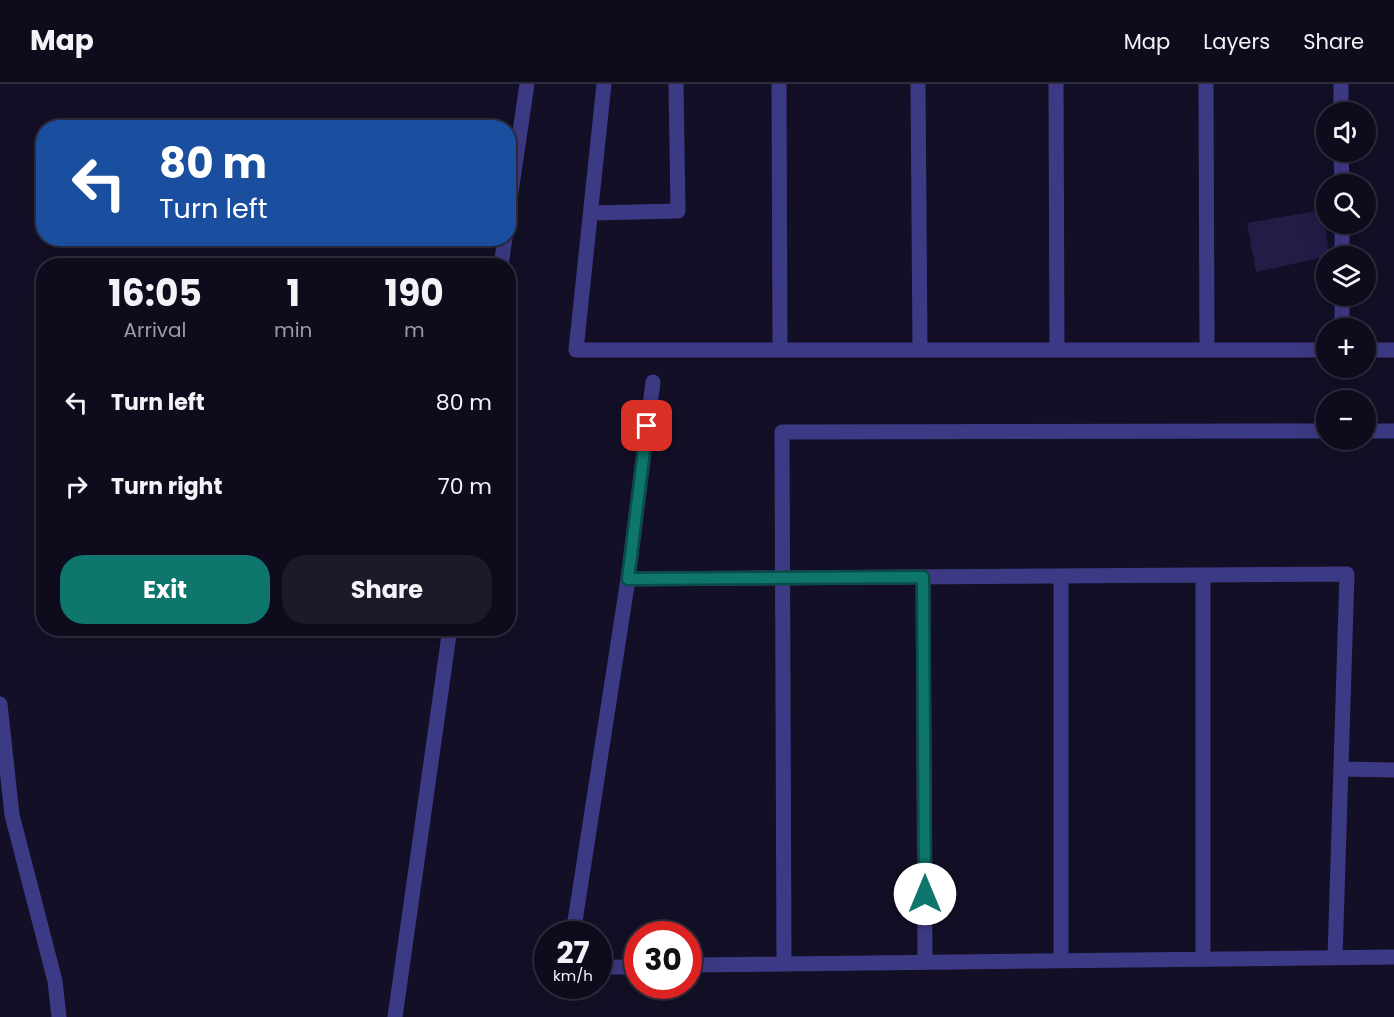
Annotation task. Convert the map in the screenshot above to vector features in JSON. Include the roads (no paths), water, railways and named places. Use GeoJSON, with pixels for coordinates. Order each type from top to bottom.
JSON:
{"type":"FeatureCollection","features":[{"type":"Feature","properties":{"kind":"street"},"geometry":{"type":"LineString","coordinates":[[516,159],[527,84]]}},
{"type":"Feature","properties":{"kind":"street"},"geometry":{"type":"LineString","coordinates":[[604,84],[576,350],[1316,350]]}},
{"type":"Feature","properties":{"kind":"street"},"geometry":{"type":"LineString","coordinates":[[591,213],[678,211],[676,84]]}},
{"type":"Feature","properties":{"kind":"street"},"geometry":{"type":"LineString","coordinates":[[779,84],[780,350]]}},
{"type":"Feature","properties":{"kind":"street"},"geometry":{"type":"LineString","coordinates":[[918,84],[920,349]]}},
{"type":"Feature","properties":{"kind":"street"},"geometry":{"type":"LineString","coordinates":[[1056,84],[1058,350]]}},
{"type":"Feature","properties":{"kind":"street"},"geometry":{"type":"LineString","coordinates":[[1206,84],[1207,349]]}},
{"type":"Feature","properties":{"kind":"street"},"geometry":{"type":"LineString","coordinates":[[1341,84],[1341,102]]}},
{"type":"Feature","properties":{"kind":"street"},"geometry":{"type":"LineString","coordinates":[[1376,350],[1394,350]]}},
{"type":"Feature","properties":{"kind":"street"},"geometry":{"type":"LineString","coordinates":[[575,921],[628,579],[652,382]]}},
{"type":"Feature","properties":{"kind":"street"},"geometry":{"type":"LineString","coordinates":[[784,963],[782,432],[1316,431]]}},
{"type":"Feature","properties":{"kind":"street"},"geometry":{"type":"LineString","coordinates":[[1376,431],[1394,431]]}},
{"type":"Feature","properties":{"kind":"street"},"geometry":{"type":"LineString","coordinates":[[628,579],[1347,574],[1343,769],[1335,958]]}},
{"type":"Feature","properties":{"kind":"street"},"geometry":{"type":"LineString","coordinates":[[1203,575],[1203,959]]}},
{"type":"Feature","properties":{"kind":"street"},"geometry":{"type":"LineString","coordinates":[[1061,576],[1061,961]]}},
{"type":"Feature","properties":{"kind":"street"},"geometry":{"type":"LineString","coordinates":[[923,577],[925,962]]}},
{"type":"Feature","properties":{"kind":"street"},"geometry":{"type":"LineString","coordinates":[[395,1017],[449,636]]}},
{"type":"Feature","properties":{"kind":"street"},"geometry":{"type":"LineString","coordinates":[[0,704],[12,815],[55,981],[59,1017]]}},
{"type":"Feature","properties":{"kind":"street"},"geometry":{"type":"LineString","coordinates":[[1343,769],[1394,770]]}},
{"type":"Feature","properties":{"kind":"street"},"geometry":{"type":"LineString","coordinates":[[702,965],[1394,957]]}}]}
